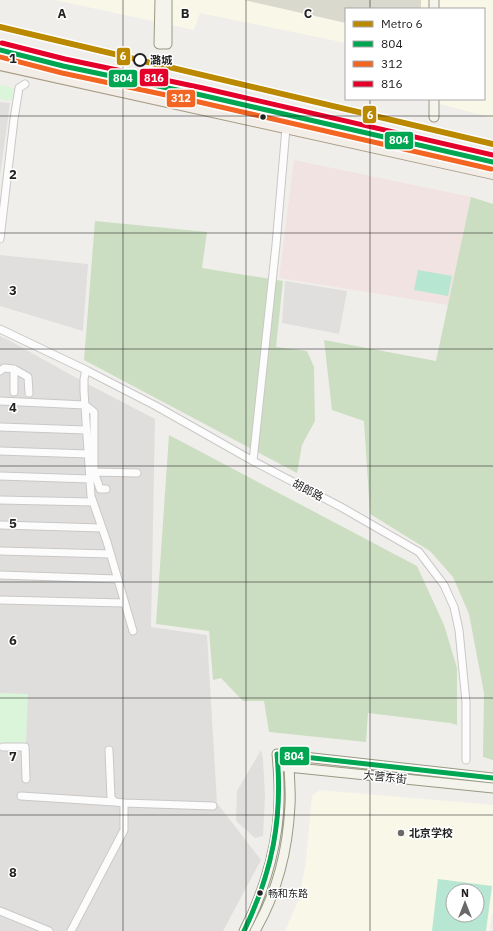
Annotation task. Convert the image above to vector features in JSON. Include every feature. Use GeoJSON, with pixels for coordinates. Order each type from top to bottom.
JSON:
{"type":"FeatureCollection","features":[{"type":"Feature","properties":{"kind":"main road"},"geometry":{"type":"LineString","coordinates":[[160,0],[159,44],[167,44],[167,0]]}},
{"type":"Feature","properties":{"kind":"main road"},"geometry":{"type":"LineString","coordinates":[[0,50],[63,66],[209,97],[493,162]]}},
{"type":"Feature","properties":{"kind":"main road"},"geometry":{"type":"LineString","coordinates":[[0,65],[493,174]]}},
{"type":"Feature","properties":{"kind":"main road"},"geometry":{"type":"LineString","coordinates":[[434,100],[434,117]]}},
{"type":"Feature","properties":{"kind":"main road","name":"大营东街"},"geometry":{"type":"LineString","coordinates":[[493,778],[277,754],[278,766],[493,788]]}},
{"type":"Feature","properties":{"kind":"main road"},"geometry":{"type":"LineString","coordinates":[[256,931],[273,892],[282,862],[290,806],[289,755]]}},
{"type":"Feature","properties":{"kind":"main road"},"geometry":{"type":"LineString","coordinates":[[244,931],[254,912],[266,880],[272,852],[277,822],[279,795],[278,766]]}},
{"type":"Feature","properties":{"kind":"street"},"geometry":{"type":"LineString","coordinates":[[0,239],[14,119],[19,88],[25,84]]}},
{"type":"Feature","properties":{"kind":"street"},"geometry":{"type":"LineString","coordinates":[[253,460],[276,245],[286,128]]}},
{"type":"Feature","properties":{"kind":"street","name":"胡郎路"},"geometry":{"type":"LineString","coordinates":[[0,329],[86,370],[156,406],[341,507],[419,552],[444,585],[454,607],[459,630],[466,702],[466,760]]}},
{"type":"Feature","properties":{"kind":"street"},"geometry":{"type":"LineString","coordinates":[[0,371],[4,368],[14,369],[28,377],[29,393]]}},
{"type":"Feature","properties":{"kind":"street"},"geometry":{"type":"LineString","coordinates":[[14,369],[14,392]]}},
{"type":"Feature","properties":{"kind":"street"},"geometry":{"type":"LineString","coordinates":[[86,370],[84,379],[85,405],[91,496],[133,631]]}},
{"type":"Feature","properties":{"kind":"street"},"geometry":{"type":"LineString","coordinates":[[0,401],[85,405],[94,412],[94,472],[100,488],[106,489]]}},
{"type":"Feature","properties":{"kind":"street"},"geometry":{"type":"LineString","coordinates":[[0,427],[86,430]]}},
{"type":"Feature","properties":{"kind":"street"},"geometry":{"type":"LineString","coordinates":[[0,451],[88,454]]}},
{"type":"Feature","properties":{"kind":"street"},"geometry":{"type":"LineString","coordinates":[[94,472],[136,473]]}},
{"type":"Feature","properties":{"kind":"street"},"geometry":{"type":"LineString","coordinates":[[0,476],[90,479]]}},
{"type":"Feature","properties":{"kind":"street"},"geometry":{"type":"LineString","coordinates":[[0,500],[93,502]]}},
{"type":"Feature","properties":{"kind":"street"},"geometry":{"type":"LineString","coordinates":[[0,526],[102,528]]}},
{"type":"Feature","properties":{"kind":"street"},"geometry":{"type":"LineString","coordinates":[[0,551],[110,554]]}},
{"type":"Feature","properties":{"kind":"street"},"geometry":{"type":"LineString","coordinates":[[0,575],[117,579]]}},
{"type":"Feature","properties":{"kind":"street"},"geometry":{"type":"LineString","coordinates":[[0,600],[124,602]]}},
{"type":"Feature","properties":{"kind":"street"},"geometry":{"type":"LineString","coordinates":[[3,747],[25,747],[26,779]]}},
{"type":"Feature","properties":{"kind":"street"},"geometry":{"type":"LineString","coordinates":[[109,750],[111,798],[116,802]]}},
{"type":"Feature","properties":{"kind":"street"},"geometry":{"type":"LineString","coordinates":[[21,796],[124,803],[213,806]]}},
{"type":"Feature","properties":{"kind":"street"},"geometry":{"type":"LineString","coordinates":[[71,931],[124,830],[124,803]]}},
{"type":"Feature","properties":{"kind":"street"},"geometry":{"type":"LineString","coordinates":[[0,911],[49,931]]}},
{"type":"Feature","properties":{"kind":"shaded area"},"geometry":{"type":"Polygon","coordinates":[[[55,0],[493,0],[493,118],[425,100],[485,100],[485,8],[345,8],[345,43],[200,13],[194,30],[55,0]]]}},
{"type":"Feature","properties":{"kind":"shaded area"},"geometry":{"type":"Polygon","coordinates":[[[244,0],[421,0],[421,8],[345,8],[345,23],[244,0]]]}},
{"type":"Feature","properties":{"kind":"shaded area"},"geometry":{"type":"Polygon","coordinates":[[[0,102],[10,103],[0,176],[0,102]]]}},
{"type":"Feature","properties":{"kind":"shaded area"},"geometry":{"type":"Polygon","coordinates":[[[294,160],[471,197],[448,305],[279,278],[294,160]]]}},
{"type":"Feature","properties":{"kind":"shaded area"},"geometry":{"type":"Polygon","coordinates":[[[0,255],[88,264],[83,331],[0,306],[0,255]]]}},
{"type":"Feature","properties":{"kind":"shaded area"},"geometry":{"type":"Polygon","coordinates":[[[285,281],[347,291],[339,334],[282,323],[285,281]]]}},
{"type":"Feature","properties":{"kind":"shaded area"},"geometry":{"type":"Polygon","coordinates":[[[0,336],[155,419],[151,627],[207,635],[217,803],[261,860],[223,931],[0,931],[0,336]]]}},
{"type":"Feature","properties":{"kind":"shaded area"},"geometry":{"type":"Polygon","coordinates":[[[5,338],[78,379],[77,399],[0,395],[0,343],[5,338]]]}},
{"type":"Feature","properties":{"kind":"shaded area"},"geometry":{"type":"Polygon","coordinates":[[[261,750],[263,759],[265,796],[263,836],[255,838],[236,821],[237,791],[261,750]]]}},
{"type":"Feature","properties":{"kind":"shaded area","name":"北京学校"},"geometry":{"type":"Polygon","coordinates":[[[320,790],[493,805],[493,911],[489,931],[285,931],[299,899],[306,861],[312,796],[320,790]]]}},
{"type":"Feature","properties":{"kind":"green space"},"geometry":{"type":"Polygon","coordinates":[[[0,85],[14,88],[12,101],[0,99],[0,85]]]}},
{"type":"Feature","properties":{"kind":"green space"},"geometry":{"type":"Polygon","coordinates":[[[471,197],[493,204],[493,760],[483,757],[484,693],[469,614],[453,577],[430,551],[370,514],[364,421],[332,410],[324,340],[436,361],[471,197]]]}},
{"type":"Feature","properties":{"kind":"green space"},"geometry":{"type":"Polygon","coordinates":[[[95,221],[207,232],[202,268],[283,281],[276,347],[307,351],[314,367],[315,421],[302,445],[297,473],[84,360],[95,221]]]}},
{"type":"Feature","properties":{"kind":"green space"},"geometry":{"type":"Polygon","coordinates":[[[418,270],[452,276],[448,296],[414,290],[418,270]]]}},
{"type":"Feature","properties":{"kind":"green space"},"geometry":{"type":"Polygon","coordinates":[[[169,435],[417,566],[444,625],[457,668],[457,725],[368,713],[366,742],[269,732],[264,701],[243,701],[221,678],[213,680],[209,631],[156,624],[169,435]]]}},
{"type":"Feature","properties":{"kind":"green space"},"geometry":{"type":"Polygon","coordinates":[[[0,693],[28,694],[26,745],[0,744],[0,693]]]}},
{"type":"Feature","properties":{"kind":"green space"},"geometry":{"type":"Polygon","coordinates":[[[438,879],[469,883],[445,883],[445,923],[485,923],[485,885],[492,886],[486,931],[432,931],[438,879]]]}},
{"type":"Feature","properties":{"kind":"metro line","name":"6"},"geometry":{"type":"LineString","coordinates":[[0,27],[493,144]]}},
{"type":"Feature","properties":{"kind":"transit line","name":"816"},"geometry":{"type":"LineString","coordinates":[[2,43],[65,59],[203,88],[493,155]]}},
{"type":"Feature","properties":{"kind":"transit line","name":"804"},"geometry":{"type":"LineString","coordinates":[[0,50],[63,66],[201,95],[493,162]]}},
{"type":"Feature","properties":{"kind":"transit line","name":"312"},"geometry":{"type":"LineString","coordinates":[[0,57],[62,73],[199,102],[491,169]]}},
{"type":"Feature","properties":{"kind":"transit line","name":"804"},"geometry":{"type":"LineString","coordinates":[[244,931],[262,888],[273,845],[277,823],[278,801],[277,754],[493,778]]}},
{"type":"Feature","properties":{"kind":"place","name":"潞城"},"geometry":{"type":"Point","coordinates":[140,60]}},
{"type":"Feature","properties":{"kind":"place","name":"北京学校"},"geometry":{"type":"Point","coordinates":[401,833]}},
{"type":"Feature","properties":{"kind":"place","name":"畅和东路"},"geometry":{"type":"Point","coordinates":[260,893]}}]}
